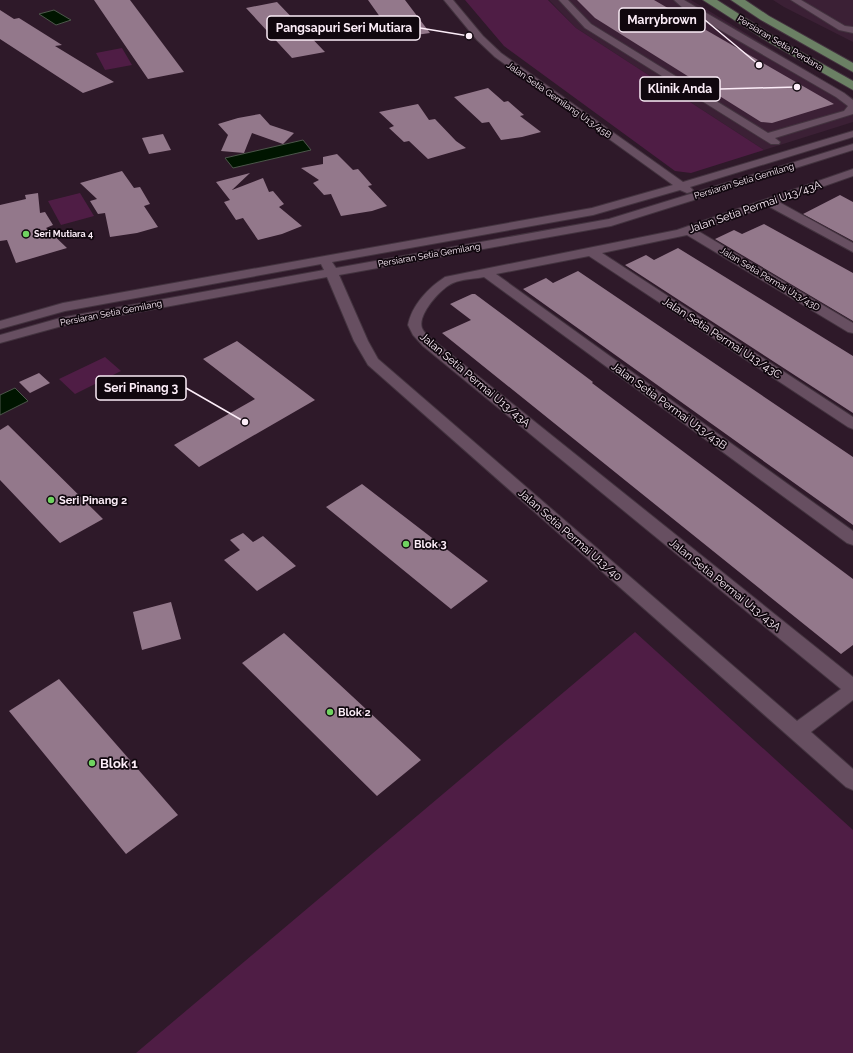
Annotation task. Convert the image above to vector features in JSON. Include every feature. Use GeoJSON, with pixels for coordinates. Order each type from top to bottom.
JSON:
{"type":"FeatureCollection","features":[{"type":"Feature","properties":{"kind":"main road","name":"Persiaran Setia Perdana"},"geometry":{"type":"LineString","coordinates":[[708,0],[853,85]]}},
{"type":"Feature","properties":{"kind":"main road","name":"Persiaran Setia Perdana"},"geometry":{"type":"LineString","coordinates":[[738,0],[765,18],[845,63],[853,72]]}},
{"type":"Feature","properties":{"kind":"street","name":"Jalan Setia Gemilang U13/45B"},"geometry":{"type":"LineString","coordinates":[[448,0],[480,38],[498,56],[697,196]]}},
{"type":"Feature","properties":{"kind":"street"},"geometry":{"type":"LineString","coordinates":[[563,0],[588,26],[806,162]]}},
{"type":"Feature","properties":{"kind":"street"},"geometry":{"type":"LineString","coordinates":[[678,0],[719,26],[840,95],[853,105],[853,109],[848,113],[766,137]]}},
{"type":"Feature","properties":{"kind":"street"},"geometry":{"type":"LineString","coordinates":[[795,0],[836,25],[853,30]]}},
{"type":"Feature","properties":{"kind":"street","name":"Persiaran Setia Gemilang"},"geometry":{"type":"LineString","coordinates":[[0,339],[60,322],[593,211],[682,186],[853,134]]}},
{"type":"Feature","properties":{"kind":"street","name":"Persiaran Setia Gemilang"},"geometry":{"type":"LineString","coordinates":[[0,325],[63,307],[124,295],[328,266],[611,222],[853,148]]}},
{"type":"Feature","properties":{"kind":"street","name":"Jalan Setia Permai U13/43A"},"geometry":{"type":"LineString","coordinates":[[850,176],[768,201],[688,230],[591,252],[455,278],[442,284],[427,300],[417,314],[415,326],[418,333],[428,343],[853,689]]}},
{"type":"Feature","properties":{"kind":"street"},"geometry":{"type":"LineString","coordinates":[[768,201],[853,248]]}},
{"type":"Feature","properties":{"kind":"street","name":"Jalan Setia Permai U13/43D"},"geometry":{"type":"LineString","coordinates":[[688,230],[853,329]]}},
{"type":"Feature","properties":{"kind":"street","name":"Jalan Setia Permai U13/43C"},"geometry":{"type":"LineString","coordinates":[[591,252],[853,424]]}},
{"type":"Feature","properties":{"kind":"street","name":"Jalan Setia Permai U13/40"},"geometry":{"type":"LineString","coordinates":[[328,266],[361,341],[373,362],[853,781]]}},
{"type":"Feature","properties":{"kind":"street","name":"Jalan Setia Permai U13/43B"},"geometry":{"type":"LineString","coordinates":[[485,272],[853,539]]}},
{"type":"Feature","properties":{"kind":"street"},"geometry":{"type":"LineString","coordinates":[[0,316],[20,320]]}},
{"type":"Feature","properties":{"kind":"street"},"geometry":{"type":"LineString","coordinates":[[798,732],[853,689]]}},
{"type":"Feature","properties":{"kind":"shaded area"},"geometry":{"type":"Polygon","coordinates":[[[465,0],[548,0],[576,28],[764,150],[691,173],[675,171],[504,46],[465,0]]]}},
{"type":"Feature","properties":{"kind":"shaded area"},"geometry":{"type":"Polygon","coordinates":[[[549,0],[691,0],[853,98],[853,122],[764,150],[576,28],[549,0]]]}},
{"type":"Feature","properties":{"kind":"shaded area"},"geometry":{"type":"Polygon","coordinates":[[[773,0],[853,0],[853,42],[784,7],[773,0]]]}},
{"type":"Feature","properties":{"kind":"shaded area"},"geometry":{"type":"Polygon","coordinates":[[[54,10],[71,20],[56,25],[39,14],[54,10]]]}},
{"type":"Feature","properties":{"kind":"shaded area"},"geometry":{"type":"Polygon","coordinates":[[[122,48],[132,65],[105,70],[96,53],[122,48]]]}},
{"type":"Feature","properties":{"kind":"shaded area"},"geometry":{"type":"Polygon","coordinates":[[[303,140],[311,150],[233,168],[225,158],[303,140]]]}},
{"type":"Feature","properties":{"kind":"shaded area"},"geometry":{"type":"Polygon","coordinates":[[[80,193],[94,216],[61,225],[48,201],[80,193]]]}},
{"type":"Feature","properties":{"kind":"shaded area"},"geometry":{"type":"Polygon","coordinates":[[[105,357],[121,371],[75,394],[59,379],[105,357]]]}},
{"type":"Feature","properties":{"kind":"shaded area"},"geometry":{"type":"Polygon","coordinates":[[[15,388],[28,401],[0,415],[0,395],[15,388]]]}},
{"type":"Feature","properties":{"kind":"shaded area"},"geometry":{"type":"Polygon","coordinates":[[[635,632],[853,830],[853,1053],[136,1053],[635,632]]]}},
{"type":"Feature","properties":{"kind":"building"},"geometry":{"type":"Polygon","coordinates":[[[94,0],[130,0],[184,72],[148,79],[94,0]]]}},
{"type":"Feature","properties":{"kind":"building"},"geometry":{"type":"Polygon","coordinates":[[[368,0],[405,0],[430,33],[395,38],[368,0]]]}},
{"type":"Feature","properties":{"kind":"building"},"geometry":{"type":"Polygon","coordinates":[[[577,0],[654,0],[834,104],[772,123],[761,122],[595,18],[577,0]]]}},
{"type":"Feature","properties":{"kind":"building"},"geometry":{"type":"Polygon","coordinates":[[[277,2],[325,52],[292,58],[246,8],[277,2]]]}},
{"type":"Feature","properties":{"kind":"building"},"geometry":{"type":"Polygon","coordinates":[[[0,10],[14,19],[19,18],[62,45],[55,46],[114,82],[83,93],[0,39],[0,10]]]}},
{"type":"Feature","properties":{"kind":"building"},"geometry":{"type":"Polygon","coordinates":[[[488,88],[504,102],[508,101],[524,115],[520,116],[541,132],[501,140],[489,122],[482,123],[454,97],[488,88]]]}},
{"type":"Feature","properties":{"kind":"building"},"geometry":{"type":"Polygon","coordinates":[[[418,104],[429,120],[435,119],[456,141],[466,148],[428,159],[409,141],[404,142],[389,128],[394,126],[379,112],[418,104]]]}},
{"type":"Feature","properties":{"kind":"building"},"geometry":{"type":"Polygon","coordinates":[[[260,114],[270,125],[294,133],[283,144],[252,133],[244,153],[221,151],[228,135],[218,124],[238,118],[260,114]]]}},
{"type":"Feature","properties":{"kind":"building"},"geometry":{"type":"Polygon","coordinates":[[[163,134],[171,150],[149,154],[142,138],[163,134]]]}},
{"type":"Feature","properties":{"kind":"building"},"geometry":{"type":"Polygon","coordinates":[[[337,154],[353,170],[358,169],[372,185],[368,186],[387,206],[372,211],[341,216],[331,194],[324,195],[313,183],[319,180],[301,168],[323,164],[323,157],[337,154]]]}},
{"type":"Feature","properties":{"kind":"building"},"geometry":{"type":"Polygon","coordinates":[[[122,171],[134,188],[140,187],[150,204],[144,206],[158,227],[137,233],[110,237],[105,213],[98,214],[90,201],[97,199],[80,183],[122,171]]]}},
{"type":"Feature","properties":{"kind":"building"},"geometry":{"type":"Polygon","coordinates":[[[250,173],[232,190],[263,178],[269,192],[273,191],[284,204],[279,207],[302,226],[282,234],[258,240],[243,218],[236,220],[224,202],[230,200],[216,182],[250,173]]]}},
{"type":"Feature","properties":{"kind":"building","name":"Seri Mutiara 4"},"geometry":{"type":"Polygon","coordinates":[[[38,193],[40,213],[45,212],[53,225],[46,228],[67,248],[16,263],[7,240],[0,241],[0,205],[26,199],[25,195],[38,193]]]}},
{"type":"Feature","properties":{"kind":"building"},"geometry":{"type":"Polygon","coordinates":[[[840,195],[853,202],[853,241],[803,214],[840,195]]]}},
{"type":"Feature","properties":{"kind":"building"},"geometry":{"type":"Polygon","coordinates":[[[764,224],[853,273],[853,321],[715,239],[734,230],[742,234],[764,224]]]}},
{"type":"Feature","properties":{"kind":"building"},"geometry":{"type":"Polygon","coordinates":[[[678,248],[853,356],[853,413],[625,265],[646,255],[654,260],[678,248]]]}},
{"type":"Feature","properties":{"kind":"building"},"geometry":{"type":"Polygon","coordinates":[[[578,271],[853,457],[853,525],[523,289],[546,278],[553,283],[578,271]]]}},
{"type":"Feature","properties":{"kind":"building"},"geometry":{"type":"Polygon","coordinates":[[[475,294],[577,370],[593,382],[592,383],[853,579],[853,645],[841,654],[442,333],[471,320],[450,304],[475,294]]]}},
{"type":"Feature","properties":{"kind":"building"},"geometry":{"type":"Polygon","coordinates":[[[237,341],[315,400],[199,467],[174,445],[255,399],[203,359],[237,341]]]}},
{"type":"Feature","properties":{"kind":"building"},"geometry":{"type":"Polygon","coordinates":[[[39,373],[50,383],[30,393],[19,382],[39,373]]]}},
{"type":"Feature","properties":{"kind":"building","name":"Seri Pinang 2"},"geometry":{"type":"Polygon","coordinates":[[[8,425],[103,519],[60,543],[0,480],[0,430],[8,425]]]}},
{"type":"Feature","properties":{"kind":"building","name":"Blok 3"},"geometry":{"type":"Polygon","coordinates":[[[362,484],[488,581],[451,609],[326,507],[362,484]]]}},
{"type":"Feature","properties":{"kind":"building"},"geometry":{"type":"Polygon","coordinates":[[[243,533],[253,542],[263,536],[296,566],[257,591],[224,560],[240,550],[230,540],[243,533]]]}},
{"type":"Feature","properties":{"kind":"building"},"geometry":{"type":"Polygon","coordinates":[[[171,602],[181,639],[142,650],[133,612],[171,602]]]}},
{"type":"Feature","properties":{"kind":"building","name":"Blok 2"},"geometry":{"type":"Polygon","coordinates":[[[284,633],[421,760],[377,796],[242,663],[284,633]]]}},
{"type":"Feature","properties":{"kind":"building","name":"Blok 1"},"geometry":{"type":"Polygon","coordinates":[[[59,679],[178,815],[126,854],[9,711],[59,679]]]}},
{"type":"Feature","properties":{"kind":"place","name":"Pangsapuri Seri Mutiara"},"geometry":{"type":"Point","coordinates":[469,36]}},
{"type":"Feature","properties":{"kind":"place","name":"Marrybrown"},"geometry":{"type":"Point","coordinates":[759,65]}},
{"type":"Feature","properties":{"kind":"place","name":"Klinik Anda"},"geometry":{"type":"Point","coordinates":[797,87]}},
{"type":"Feature","properties":{"kind":"place","name":"Seri Mutiara 4"},"geometry":{"type":"Point","coordinates":[26,234]}},
{"type":"Feature","properties":{"kind":"place","name":"Seri Pinang 3"},"geometry":{"type":"Point","coordinates":[245,422]}},
{"type":"Feature","properties":{"kind":"place","name":"Seri Pinang 2"},"geometry":{"type":"Point","coordinates":[51,500]}},
{"type":"Feature","properties":{"kind":"place","name":"Blok 3"},"geometry":{"type":"Point","coordinates":[406,544]}},
{"type":"Feature","properties":{"kind":"place","name":"Blok 2"},"geometry":{"type":"Point","coordinates":[330,712]}},
{"type":"Feature","properties":{"kind":"place","name":"Blok 1"},"geometry":{"type":"Point","coordinates":[92,763]}}]}
